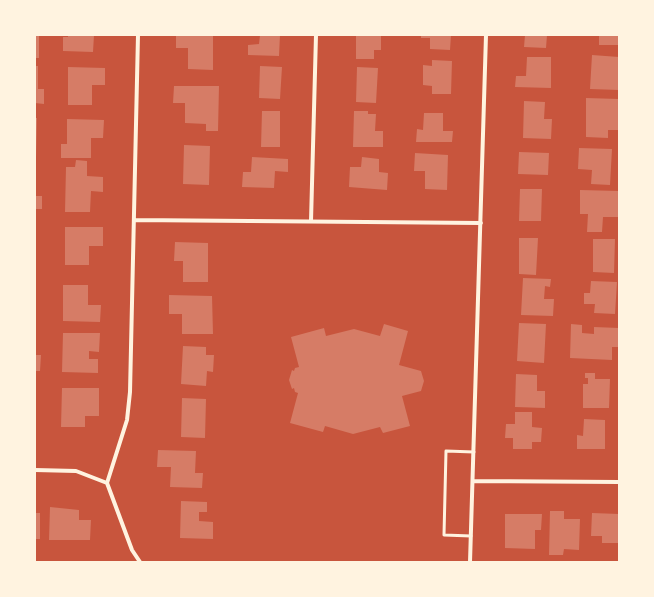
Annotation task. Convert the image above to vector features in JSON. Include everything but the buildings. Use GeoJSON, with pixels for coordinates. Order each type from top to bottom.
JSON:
{"type":"FeatureCollection","features":[{"type":"Feature","properties":{"kind":"street"},"geometry":{"type":"LineString","coordinates":[[138,35],[130,392],[127,420],[107,483],[132,550],[140,562]]}},
{"type":"Feature","properties":{"kind":"street"},"geometry":{"type":"LineString","coordinates":[[310,221],[316,35]]}},
{"type":"Feature","properties":{"kind":"street"},"geometry":{"type":"LineString","coordinates":[[470,562],[486,35]]}},
{"type":"Feature","properties":{"kind":"street"},"geometry":{"type":"LineString","coordinates":[[134,220],[481,222]]}},
{"type":"Feature","properties":{"kind":"street"},"geometry":{"type":"LineString","coordinates":[[35,470],[76,471],[107,483]]}},
{"type":"Feature","properties":{"kind":"street"},"geometry":{"type":"LineString","coordinates":[[473,481],[619,482]]}},
{"type":"Feature","properties":{"kind":"lane"},"geometry":{"type":"LineString","coordinates":[[471,536],[444,535],[446,451],[474,452]]}}]}
